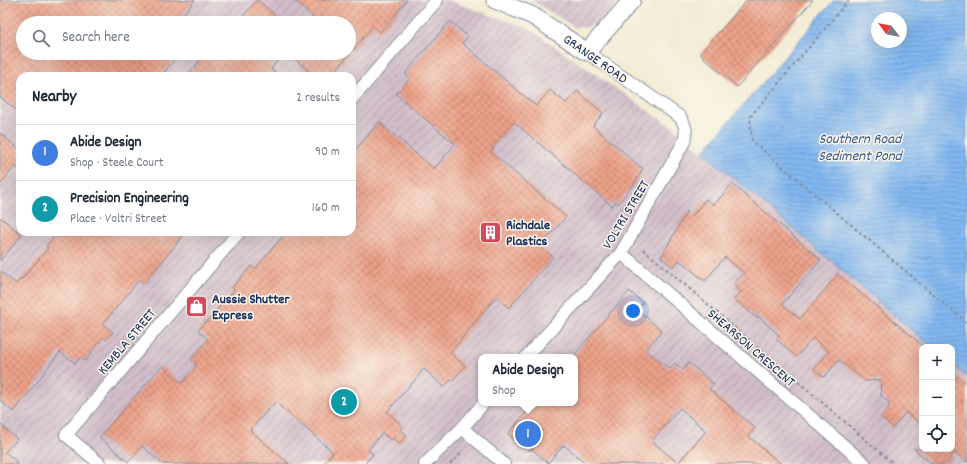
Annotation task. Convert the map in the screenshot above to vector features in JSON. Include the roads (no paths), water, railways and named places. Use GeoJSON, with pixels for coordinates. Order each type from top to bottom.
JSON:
{"type":"FeatureCollection","features":[{"type":"Feature","properties":{"kind":"main road","name":"GRANGE ROAD"},"geometry":{"type":"LineString","coordinates":[[495,0],[533,16],[587,52]]}},
{"type":"Feature","properties":{"kind":"main road"},"geometry":{"type":"LineString","coordinates":[[587,52],[632,0]]}},
{"type":"Feature","properties":{"kind":"street"},"geometry":{"type":"LineString","coordinates":[[356,94],[437,0]]}},
{"type":"Feature","properties":{"kind":"street","name":"GRANGE ROAD"},"geometry":{"type":"LineString","coordinates":[[587,52],[680,117],[686,130]]}},
{"type":"Feature","properties":{"kind":"street","name":"VOLTRI STREET"},"geometry":{"type":"LineString","coordinates":[[529,354],[621,253],[684,142],[686,130]]}},
{"type":"Feature","properties":{"kind":"street","name":"KEMBLA STREET"},"geometry":{"type":"LineString","coordinates":[[100,464],[66,435],[235,236]]}},
{"type":"Feature","properties":{"kind":"street","name":"SHEARSON CRESCENT"},"geometry":{"type":"LineString","coordinates":[[621,253],[865,464]]}},
{"type":"Feature","properties":{"kind":"street"},"geometry":{"type":"LineString","coordinates":[[425,464],[462,428],[481,406]]}},
{"type":"Feature","properties":{"kind":"street"},"geometry":{"type":"LineString","coordinates":[[462,428],[504,464]]}},
{"type":"Feature","properties":{"kind":"water","name":"Southern Road Sediment Pond"},"geometry":{"type":"Polygon","coordinates":[[[834,0],[967,0],[967,377],[955,367],[955,344],[928,344],[703,152],[834,0]]]}},
{"type":"Feature","properties":{"kind":"place","name":"Richdale Plastics"},"geometry":{"type":"Point","coordinates":[491,232]}},
{"type":"Feature","properties":{"kind":"place","name":"Aussie Shutter Express"},"geometry":{"type":"Point","coordinates":[196,306]}},
{"type":"Feature","properties":{"kind":"place","name":"Precision Engineering"},"geometry":{"type":"Point","coordinates":[344,402]}},
{"type":"Feature","properties":{"kind":"place","name":"Abide Design"},"geometry":{"type":"Point","coordinates":[528,434]}}]}
